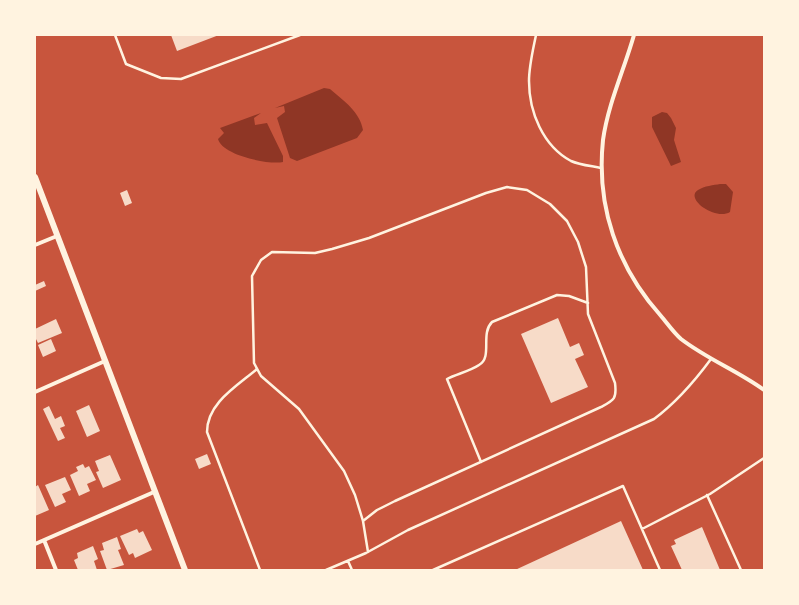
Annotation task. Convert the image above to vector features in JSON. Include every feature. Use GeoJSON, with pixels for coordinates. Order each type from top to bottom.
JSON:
{"type":"FeatureCollection","features":[{"type":"Feature","properties":{"kind":"street"},"geometry":{"type":"LineString","coordinates":[[634,35],[610,106],[603,139],[602,168],[608,220],[623,262],[651,305],[681,338],[711,359],[764,390]]}},
{"type":"Feature","properties":{"kind":"street"},"geometry":{"type":"LineString","coordinates":[[35,177],[185,570]]}},
{"type":"Feature","properties":{"kind":"street"},"geometry":{"type":"LineString","coordinates":[[35,245],[57,236]]}},
{"type":"Feature","properties":{"kind":"street"},"geometry":{"type":"LineString","coordinates":[[35,392],[105,361]]}},
{"type":"Feature","properties":{"kind":"street"},"geometry":{"type":"LineString","coordinates":[[35,544],[154,492]]}},
{"type":"Feature","properties":{"kind":"street"},"geometry":{"type":"LineString","coordinates":[[44,540],[56,570]]}},
{"type":"Feature","properties":{"kind":"lane"},"geometry":{"type":"LineString","coordinates":[[115,35],[126,64],[161,78],[181,80],[300,35]]}},
{"type":"Feature","properties":{"kind":"lane"},"geometry":{"type":"LineString","coordinates":[[536,35],[529,80],[531,99],[544,136],[558,151],[572,162],[602,168]]}},
{"type":"Feature","properties":{"kind":"lane"},"geometry":{"type":"LineString","coordinates":[[363,522],[383,507],[612,401],[616,394],[615,383],[588,314],[586,267],[578,242],[568,222],[550,204],[527,190],[507,187],[486,193],[369,238],[315,253],[272,252],[261,260],[252,276],[254,363],[261,376],[299,409],[344,471],[355,495],[363,522],[368,552]]}},
{"type":"Feature","properties":{"kind":"lane"},"geometry":{"type":"LineString","coordinates":[[481,462],[447,379],[480,365],[484,360],[486,352],[485,333],[492,322],[557,295],[569,296],[588,304]]}},
{"type":"Feature","properties":{"kind":"lane"},"geometry":{"type":"LineString","coordinates":[[326,570],[368,552],[408,530],[654,419],[675,404],[696,380],[711,359]]}},
{"type":"Feature","properties":{"kind":"lane"},"geometry":{"type":"LineString","coordinates":[[257,369],[216,406],[210,414],[207,423],[208,432],[260,570]]}},
{"type":"Feature","properties":{"kind":"lane"},"geometry":{"type":"LineString","coordinates":[[642,529],[707,495],[764,458]]}},
{"type":"Feature","properties":{"kind":"lane"},"geometry":{"type":"LineString","coordinates":[[433,570],[624,486],[660,570]]}},
{"type":"Feature","properties":{"kind":"lane"},"geometry":{"type":"LineString","coordinates":[[707,495],[741,570]]}},
{"type":"Feature","properties":{"kind":"lane"},"geometry":{"type":"LineString","coordinates":[[348,561],[352,570]]}},
{"type":"Feature","properties":{"kind":"shaded area"},"geometry":{"type":"Polygon","coordinates":[[[324,88],[330,89],[351,107],[359,118],[363,130],[357,138],[297,161],[290,158],[277,118],[285,112],[284,106],[275,108],[324,88]]]}},
{"type":"Feature","properties":{"kind":"shaded area"},"geometry":{"type":"Polygon","coordinates":[[[662,112],[667,113],[676,128],[674,140],[681,162],[671,166],[652,127],[652,117],[662,112]]]}},
{"type":"Feature","properties":{"kind":"shaded area"},"geometry":{"type":"Polygon","coordinates":[[[261,113],[254,118],[255,125],[267,123],[283,156],[283,162],[276,163],[246,158],[228,150],[221,145],[218,139],[224,133],[220,128],[261,113]]]}},
{"type":"Feature","properties":{"kind":"shaded area"},"geometry":{"type":"Polygon","coordinates":[[[720,184],[726,184],[733,192],[730,212],[724,214],[717,214],[704,208],[695,198],[695,194],[698,190],[720,184]]]}},
{"type":"Feature","properties":{"kind":"building"},"geometry":{"type":"Polygon","coordinates":[[[171,35],[219,35],[177,51],[171,35]]]}},
{"type":"Feature","properties":{"kind":"building"},"geometry":{"type":"Polygon","coordinates":[[[127,190],[132,203],[125,206],[120,193],[127,190]]]}},
{"type":"Feature","properties":{"kind":"building"},"geometry":{"type":"Polygon","coordinates":[[[44,281],[46,286],[35,291],[35,285],[44,281]]]}},
{"type":"Feature","properties":{"kind":"building"},"geometry":{"type":"Polygon","coordinates":[[[558,318],[570,347],[579,343],[584,355],[575,359],[588,387],[551,403],[521,334],[558,318]]]}},
{"type":"Feature","properties":{"kind":"building"},"geometry":{"type":"Polygon","coordinates":[[[56,319],[62,333],[38,343],[35,337],[35,329],[56,319]]]}},
{"type":"Feature","properties":{"kind":"building"},"geometry":{"type":"Polygon","coordinates":[[[51,339],[56,351],[43,357],[38,345],[51,339]]]}},
{"type":"Feature","properties":{"kind":"building"},"geometry":{"type":"Polygon","coordinates":[[[89,405],[100,431],[87,437],[76,411],[89,405]]]}},
{"type":"Feature","properties":{"kind":"building"},"geometry":{"type":"Polygon","coordinates":[[[49,406],[55,419],[61,416],[65,426],[60,428],[65,438],[58,441],[43,409],[49,406]]]}},
{"type":"Feature","properties":{"kind":"building"},"geometry":{"type":"Polygon","coordinates":[[[207,454],[211,464],[199,469],[195,459],[207,454]]]}},
{"type":"Feature","properties":{"kind":"building"},"geometry":{"type":"Polygon","coordinates":[[[110,455],[121,480],[103,488],[96,472],[99,471],[95,461],[110,455]]]}},
{"type":"Feature","properties":{"kind":"building"},"geometry":{"type":"Polygon","coordinates":[[[83,464],[85,468],[89,466],[96,480],[87,484],[90,491],[79,496],[70,475],[78,471],[76,467],[83,464]]]}},
{"type":"Feature","properties":{"kind":"building"},"geometry":{"type":"Polygon","coordinates":[[[65,477],[71,490],[62,494],[66,502],[55,507],[45,485],[65,477]]]}},
{"type":"Feature","properties":{"kind":"building"},"geometry":{"type":"Polygon","coordinates":[[[38,485],[49,510],[35,516],[35,487],[38,485]]]}},
{"type":"Feature","properties":{"kind":"building"},"geometry":{"type":"Polygon","coordinates":[[[621,521],[643,570],[515,570],[621,521]]]}},
{"type":"Feature","properties":{"kind":"building"},"geometry":{"type":"Polygon","coordinates":[[[702,527],[720,570],[682,570],[671,546],[676,544],[674,540],[702,527]]]}},
{"type":"Feature","properties":{"kind":"building"},"geometry":{"type":"Polygon","coordinates":[[[137,529],[139,533],[143,531],[152,550],[135,558],[133,553],[129,555],[120,536],[137,529]]]}},
{"type":"Feature","properties":{"kind":"building"},"geometry":{"type":"Polygon","coordinates":[[[117,537],[121,549],[118,550],[124,565],[107,570],[100,551],[104,550],[102,543],[117,537]]]}},
{"type":"Feature","properties":{"kind":"building"},"geometry":{"type":"Polygon","coordinates":[[[93,546],[98,559],[94,561],[97,570],[78,570],[74,560],[78,558],[77,553],[93,546]]]}}]}
